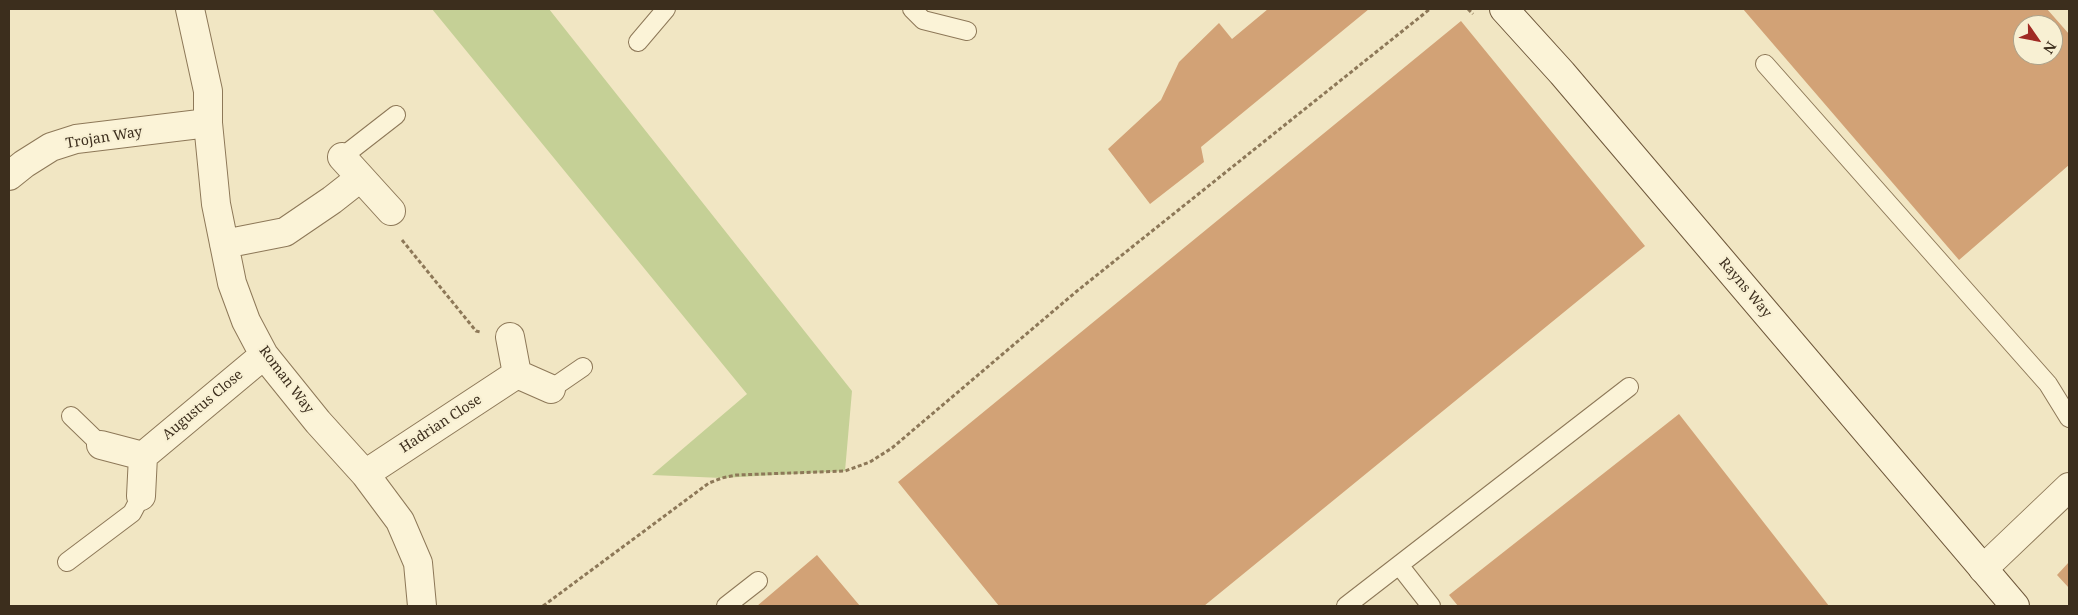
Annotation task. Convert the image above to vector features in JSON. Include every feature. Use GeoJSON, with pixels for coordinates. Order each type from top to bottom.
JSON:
{"type":"FeatureCollection","features":[{"type":"Feature","properties":{"kind":"street","name":"Roman Way"},"geometry":{"type":"LineString","coordinates":[[190,9],[208,91],[208,123],[216,204],[232,283],[246,321],[264,355],[318,422],[365,474],[400,521],[418,563],[422,606]]}},
{"type":"Feature","properties":{"kind":"street","name":"Rayns Way"},"geometry":{"type":"LineString","coordinates":[[1504,9],[1562,73],[2015,606]]}},
{"type":"Feature","properties":{"kind":"street","name":"Trojan Way"},"geometry":{"type":"LineString","coordinates":[[9,176],[51,147],[76,139],[208,123]]}},
{"type":"Feature","properties":{"kind":"street"},"geometry":{"type":"LineString","coordinates":[[342,157],[391,211]]}},
{"type":"Feature","properties":{"kind":"street"},"geometry":{"type":"LineString","coordinates":[[224,244],[285,232],[360,178]]}},
{"type":"Feature","properties":{"kind":"street"},"geometry":{"type":"LineString","coordinates":[[510,337],[517,374],[551,389]]}},
{"type":"Feature","properties":{"kind":"street","name":"Augustus Close"},"geometry":{"type":"LineString","coordinates":[[143,456],[264,355]]}},
{"type":"Feature","properties":{"kind":"street","name":"Hadrian Close"},"geometry":{"type":"LineString","coordinates":[[365,474],[517,374]]}},
{"type":"Feature","properties":{"kind":"street"},"geometry":{"type":"LineString","coordinates":[[101,445],[143,456],[141,496]]}},
{"type":"Feature","properties":{"kind":"street"},"geometry":{"type":"LineString","coordinates":[[1983,569],[2069,487]]}},
{"type":"Feature","properties":{"kind":"lane"},"geometry":{"type":"LineString","coordinates":[[638,42],[666,9]]}},
{"type":"Feature","properties":{"kind":"lane"},"geometry":{"type":"LineString","coordinates":[[912,9],[923,20],[967,32]]}},
{"type":"Feature","properties":{"kind":"lane"},"geometry":{"type":"LineString","coordinates":[[1765,64],[2048,384],[2069,418]]}},
{"type":"Feature","properties":{"kind":"lane"},"geometry":{"type":"LineString","coordinates":[[342,157],[396,115]]}},
{"type":"Feature","properties":{"kind":"lane"},"geometry":{"type":"LineString","coordinates":[[551,389],[583,368]]}},
{"type":"Feature","properties":{"kind":"lane"},"geometry":{"type":"LineString","coordinates":[[1346,606],[1629,387]]}},
{"type":"Feature","properties":{"kind":"lane"},"geometry":{"type":"LineString","coordinates":[[71,416],[101,445]]}},
{"type":"Feature","properties":{"kind":"lane"},"geometry":{"type":"LineString","coordinates":[[67,562],[132,514],[141,496]]}},
{"type":"Feature","properties":{"kind":"lane"},"geometry":{"type":"LineString","coordinates":[[1399,565],[1431,606]]}},
{"type":"Feature","properties":{"kind":"lane"},"geometry":{"type":"LineString","coordinates":[[726,606],[758,581]]}},
{"type":"Feature","properties":{"kind":"path"},"geometry":{"type":"LineString","coordinates":[[543,606],[709,483],[736,475],[845,471],[870,462],[892,448],[1077,291],[1430,9]]}},
{"type":"Feature","properties":{"kind":"path"},"geometry":{"type":"LineString","coordinates":[[391,211],[398,235],[476,331],[510,337]]}},
{"type":"Feature","properties":{"kind":"green space"},"geometry":{"type":"Polygon","coordinates":[[[432,9],[549,9],[852,391],[845,471],[722,478],[652,475],[747,394],[432,9]]]}},
{"type":"Feature","properties":{"kind":"building"},"geometry":{"type":"Polygon","coordinates":[[[1268,9],[1369,9],[1201,147],[1204,162],[1150,204],[1108,149],[1161,100],[1179,62],[1219,23],[1232,39],[1268,9]]]}},
{"type":"Feature","properties":{"kind":"building"},"geometry":{"type":"Polygon","coordinates":[[[1743,9],[2047,9],[2052,15],[2013,15],[2013,65],[2063,65],[2063,27],[2069,34],[2069,165],[1959,260],[1743,9]]]}},
{"type":"Feature","properties":{"kind":"building"},"geometry":{"type":"Polygon","coordinates":[[[1461,21],[1645,246],[1204,606],[999,606],[898,482],[1461,21]]]}},
{"type":"Feature","properties":{"kind":"building"},"geometry":{"type":"Polygon","coordinates":[[[1679,414],[1829,606],[1458,606],[1449,595],[1679,414]]]}},
{"type":"Feature","properties":{"kind":"building"},"geometry":{"type":"Polygon","coordinates":[[[817,555],[860,606],[757,606],[817,555]]]}},
{"type":"Feature","properties":{"kind":"building"},"geometry":{"type":"Polygon","coordinates":[[[2069,562],[2069,588],[2057,575],[2069,562]]]}}]}
